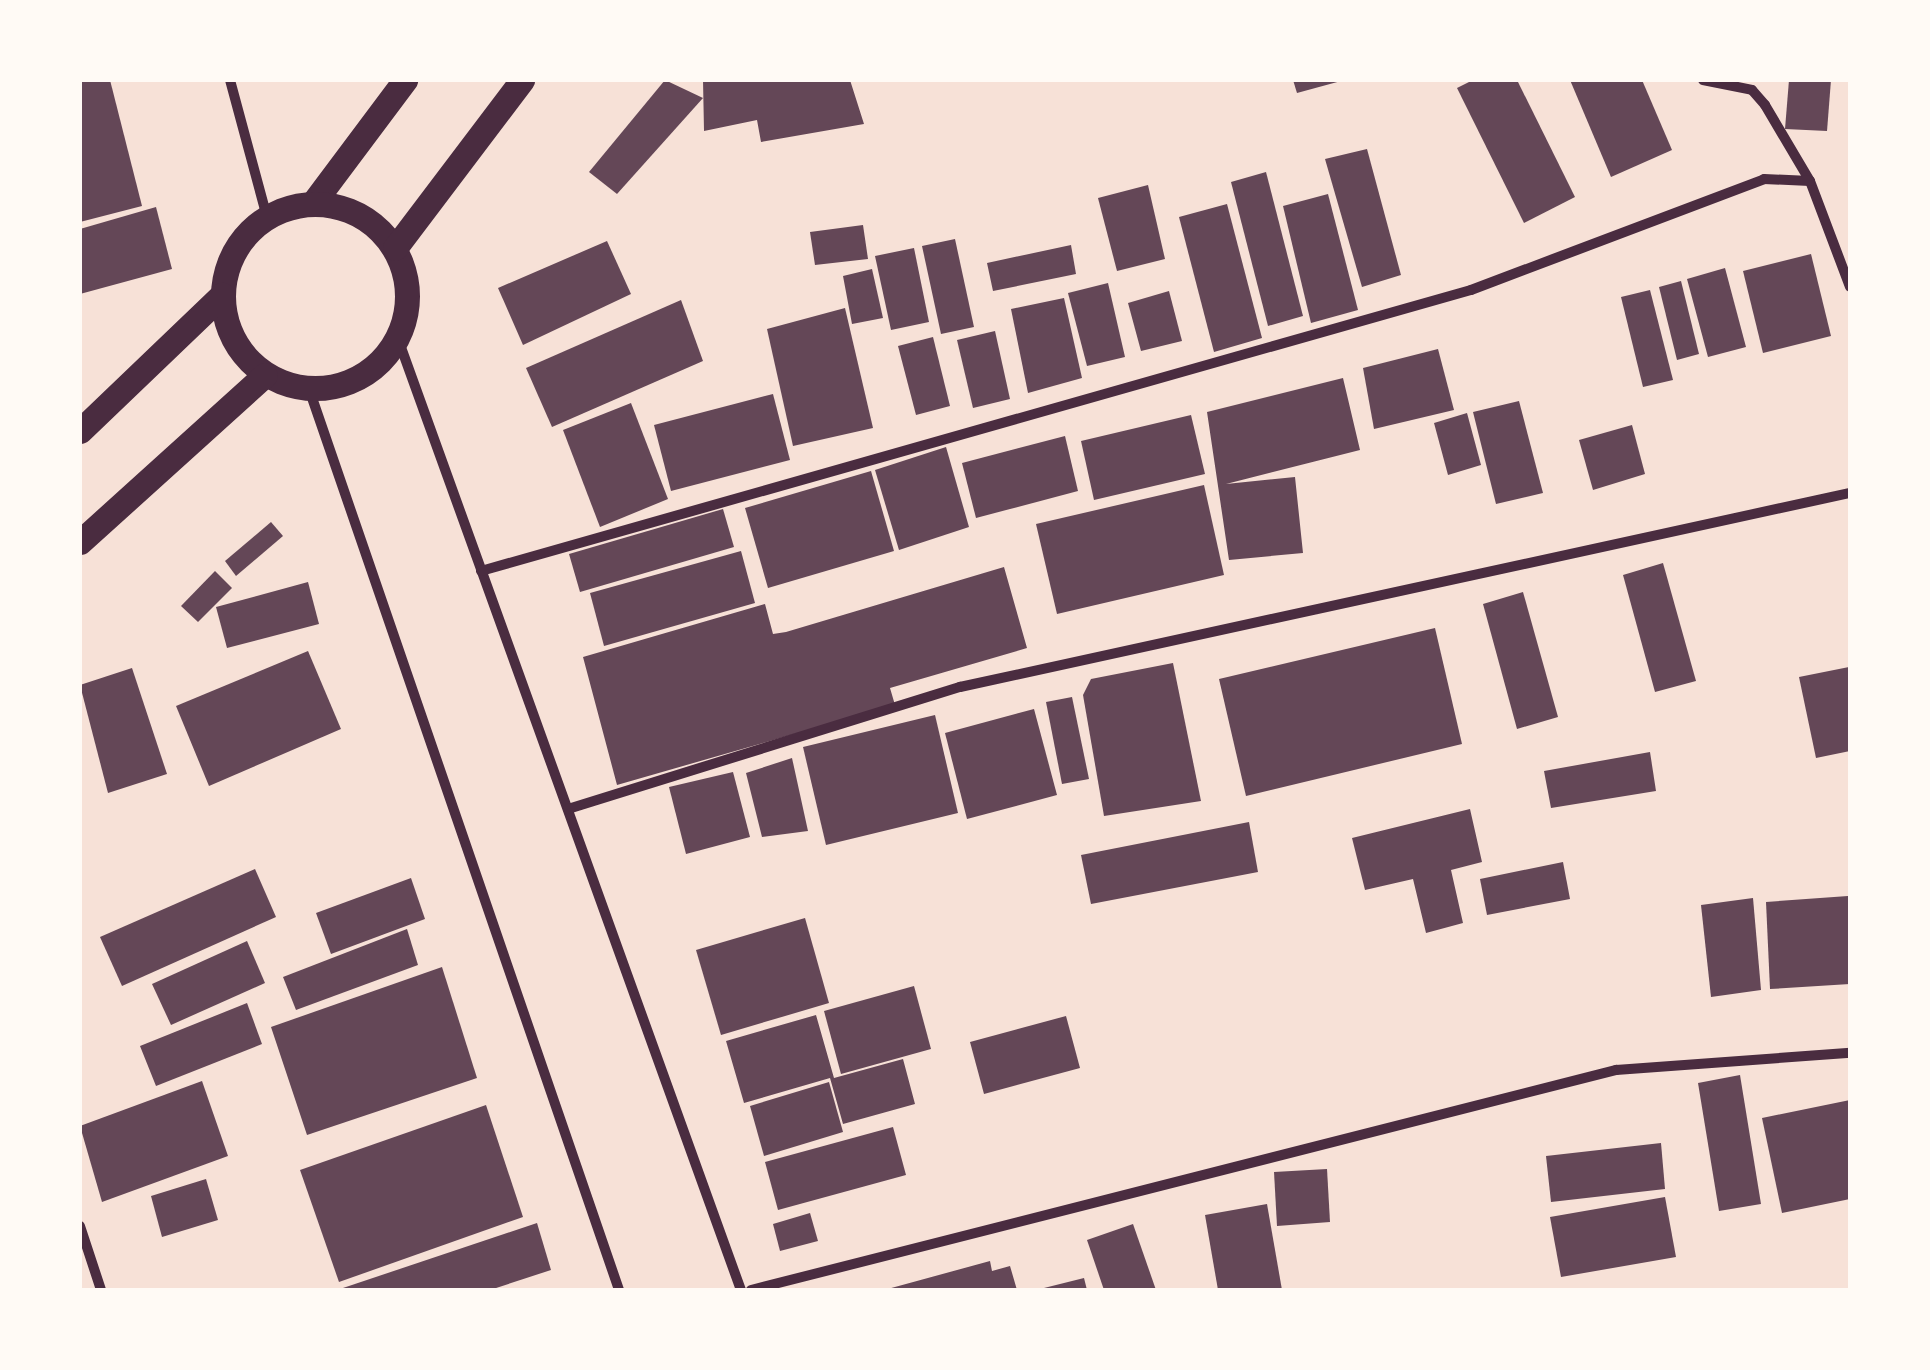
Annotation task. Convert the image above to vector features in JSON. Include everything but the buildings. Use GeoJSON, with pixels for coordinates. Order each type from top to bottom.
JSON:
{"type":"FeatureCollection","features":[{"type":"Feature","properties":{"kind":"main road"},"geometry":{"type":"LineString","coordinates":[[314,203],[405,80]]}},
{"type":"Feature","properties":{"kind":"main road"},"geometry":{"type":"LineString","coordinates":[[395,248],[522,80]]}},
{"type":"Feature","properties":{"kind":"main road"},"geometry":{"type":"LineString","coordinates":[[80,431],[222,296],[244,237],[267,216],[314,203],[374,224],[395,248],[408,293],[398,339],[344,385],[309,389],[265,376],[242,354],[222,296]]}},
{"type":"Feature","properties":{"kind":"main road"},"geometry":{"type":"LineString","coordinates":[[80,542],[265,376]]}},
{"type":"Feature","properties":{"kind":"street"},"geometry":{"type":"LineString","coordinates":[[230,80],[267,216]]}},
{"type":"Feature","properties":{"kind":"street"},"geometry":{"type":"LineString","coordinates":[[1703,80],[1752,90],[1810,181],[1850,287]]}},
{"type":"Feature","properties":{"kind":"street"},"geometry":{"type":"LineString","coordinates":[[481,571],[1471,290],[1764,179],[1810,181]]}},
{"type":"Feature","properties":{"kind":"street"},"geometry":{"type":"LineString","coordinates":[[398,339],[740,1290]]}},
{"type":"Feature","properties":{"kind":"street"},"geometry":{"type":"LineString","coordinates":[[309,389],[618,1290]]}},
{"type":"Feature","properties":{"kind":"street"},"geometry":{"type":"LineString","coordinates":[[568,809],[960,687],[1850,493]]}},
{"type":"Feature","properties":{"kind":"street"},"geometry":{"type":"LineString","coordinates":[[752,1290],[1616,1070],[1850,1053]]}},
{"type":"Feature","properties":{"kind":"street"},"geometry":{"type":"LineString","coordinates":[[80,1226],[100,1290]]}}]}
